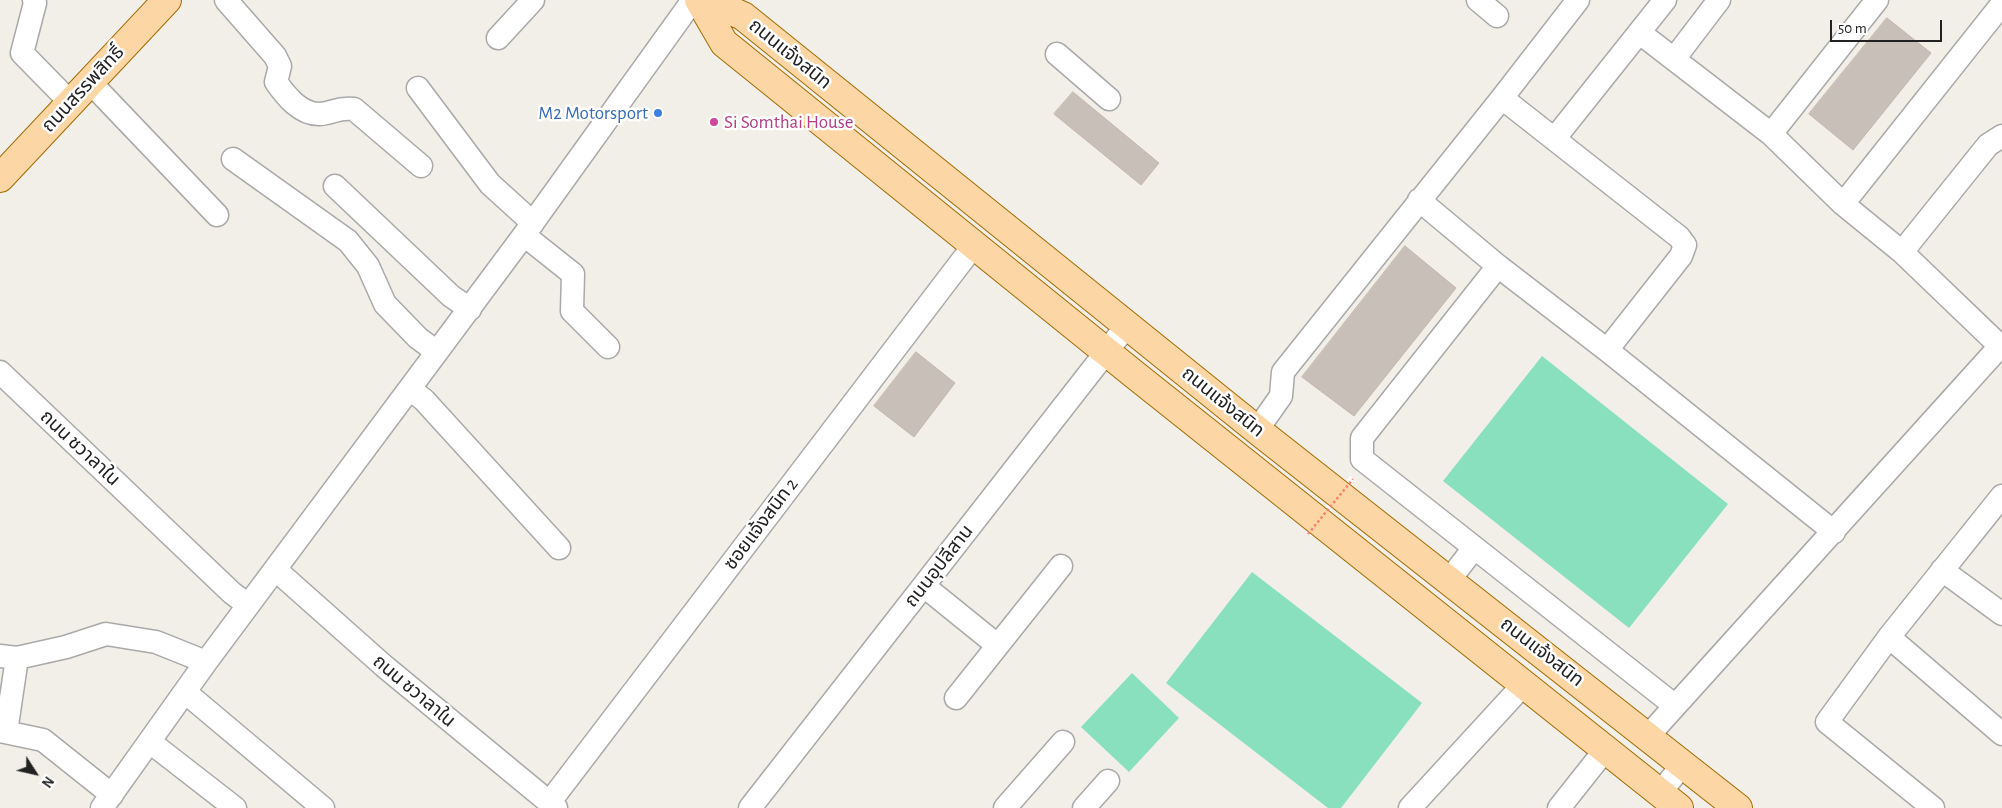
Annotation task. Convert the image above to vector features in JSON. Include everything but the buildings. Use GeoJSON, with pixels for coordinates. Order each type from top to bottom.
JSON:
{"type":"FeatureCollection","features":[{"type":"Feature","properties":{"kind":"main road","name":"ถนนสรรพสิทธิ์"},"geometry":{"type":"LineString","coordinates":[[0,178],[167,0]]}},
{"type":"Feature","properties":{"kind":"main road","name":"ถนนแจ้งสนิท"},"geometry":{"type":"LineString","coordinates":[[699,0],[724,43],[1669,801]]}},
{"type":"Feature","properties":{"kind":"main road","name":"ถนนแจ้งสนิท"},"geometry":{"type":"LineString","coordinates":[[706,0],[743,16],[982,210],[1128,324],[1257,430],[1738,808]]}},
{"type":"Feature","properties":{"kind":"street"},"geometry":{"type":"LineString","coordinates":[[34,0],[35,3],[22,53],[70,102]]}},
{"type":"Feature","properties":{"kind":"street"},"geometry":{"type":"LineString","coordinates":[[226,0],[275,56],[280,66],[276,82],[287,98],[306,111],[320,114],[340,108],[354,109],[421,166]]}},
{"type":"Feature","properties":{"kind":"street"},"geometry":{"type":"LineString","coordinates":[[498,38],[533,0]]}},
{"type":"Feature","properties":{"kind":"street"},"geometry":{"type":"LineString","coordinates":[[206,662],[156,642],[106,634],[66,647],[9,657],[3,731],[43,740],[107,801],[248,605],[470,310],[693,0]]}},
{"type":"Feature","properties":{"kind":"street"},"geometry":{"type":"LineString","coordinates":[[1478,0],[1497,16]]}},
{"type":"Feature","properties":{"kind":"street"},"geometry":{"type":"LineString","coordinates":[[1257,430],[1281,396],[1283,372],[1578,0]]}},
{"type":"Feature","properties":{"kind":"street"},"geometry":{"type":"LineString","coordinates":[[1554,138],[1665,0]]}},
{"type":"Feature","properties":{"kind":"street"},"geometry":{"type":"LineString","coordinates":[[1674,59],[1719,0]]}},
{"type":"Feature","properties":{"kind":"street"},"geometry":{"type":"LineString","coordinates":[[1771,134],[1877,0]]}},
{"type":"Feature","properties":{"kind":"street"},"geometry":{"type":"LineString","coordinates":[[1843,204],[2002,4]]}},
{"type":"Feature","properties":{"kind":"street"},"geometry":{"type":"LineString","coordinates":[[1640,32],[1771,134],[1843,204],[1902,252],[2001,345],[1648,736]]}},
{"type":"Feature","properties":{"kind":"street"},"geometry":{"type":"LineString","coordinates":[[1057,54],[1109,99]]}},
{"type":"Feature","properties":{"kind":"street"},"geometry":{"type":"LineString","coordinates":[[90,82],[217,216]]}},
{"type":"Feature","properties":{"kind":"street"},"geometry":{"type":"LineString","coordinates":[[418,88],[490,184],[528,229],[572,274],[572,311],[608,347]]}},
{"type":"Feature","properties":{"kind":"street"},"geometry":{"type":"LineString","coordinates":[[1502,98],[1679,237],[1685,245],[1681,256],[1607,350]]}},
{"type":"Feature","properties":{"kind":"street"},"geometry":{"type":"LineString","coordinates":[[1902,252],[1988,145],[2002,136]]}},
{"type":"Feature","properties":{"kind":"street"},"geometry":{"type":"LineString","coordinates":[[233,159],[348,241],[368,266],[385,304],[418,338],[437,352]]}},
{"type":"Feature","properties":{"kind":"street"},"geometry":{"type":"LineString","coordinates":[[335,186],[451,296],[470,310]]}},
{"type":"Feature","properties":{"kind":"street"},"geometry":{"type":"LineString","coordinates":[[1419,200],[1498,266],[1607,350],[1834,532]]}},
{"type":"Feature","properties":{"kind":"street","name":"ซอยแจ้งสนิท 2"},"geometry":{"type":"LineString","coordinates":[[553,806],[974,245]]}},
{"type":"Feature","properties":{"kind":"street"},"geometry":{"type":"LineString","coordinates":[[1498,266],[1362,438],[1362,459],[1674,706]]}},
{"type":"Feature","properties":{"kind":"street","name":"ถนนอุปลีสาน"},"geometry":{"type":"LineString","coordinates":[[750,808],[1128,324]]}},
{"type":"Feature","properties":{"kind":"street","name":"ถนน ชวาลาใน"},"geometry":{"type":"LineString","coordinates":[[0,372],[232,593],[248,605]]}},
{"type":"Feature","properties":{"kind":"street"},"geometry":{"type":"LineString","coordinates":[[410,389],[424,400],[559,548]]}},
{"type":"Feature","properties":{"kind":"street"},"geometry":{"type":"LineString","coordinates":[[1933,808],[1827,722],[1889,637],[2002,496]]}},
{"type":"Feature","properties":{"kind":"street"},"geometry":{"type":"LineString","coordinates":[[1450,580],[1474,548]]}},
{"type":"Feature","properties":{"kind":"street"},"geometry":{"type":"LineString","coordinates":[[956,698],[1061,566]]}},
{"type":"Feature","properties":{"kind":"street","name":"ถนน ชวาลาใน"},"geometry":{"type":"LineString","coordinates":[[276,570],[384,666],[553,806]]}},
{"type":"Feature","properties":{"kind":"street"},"geometry":{"type":"LineString","coordinates":[[1942,570],[2002,614]]}},
{"type":"Feature","properties":{"kind":"street"},"geometry":{"type":"LineString","coordinates":[[924,586],[997,645]]}},
{"type":"Feature","properties":{"kind":"street"},"geometry":{"type":"LineString","coordinates":[[1889,637],[2002,734]]}},
{"type":"Feature","properties":{"kind":"street"},"geometry":{"type":"LineString","coordinates":[[1410,808],[1524,684]]}},
{"type":"Feature","properties":{"kind":"street"},"geometry":{"type":"LineString","coordinates":[[185,692],[324,808]]}},
{"type":"Feature","properties":{"kind":"street"},"geometry":{"type":"LineString","coordinates":[[150,742],[235,808]]}},
{"type":"Feature","properties":{"kind":"street"},"geometry":{"type":"LineString","coordinates":[[1005,808],[1063,742]]}},
{"type":"Feature","properties":{"kind":"street"},"geometry":{"type":"LineString","coordinates":[[1559,808],[1605,750]]}},
{"type":"Feature","properties":{"kind":"street"},"geometry":{"type":"LineString","coordinates":[[1669,801],[1683,764]]}},
{"type":"Feature","properties":{"kind":"street"},"geometry":{"type":"LineString","coordinates":[[1084,808],[1108,781]]}},
{"type":"Feature","properties":{"kind":"path"},"geometry":{"type":"LineString","coordinates":[[1308,534],[1353,479]]}},
{"type":"Feature","properties":{"kind":"green space"},"geometry":{"type":"Polygon","coordinates":[[[1542,356],[1728,504],[1629,628],[1443,481],[1542,356]]]}},
{"type":"Feature","properties":{"kind":"green space"},"geometry":{"type":"Polygon","coordinates":[[[1252,572],[1422,703],[1341,808],[1328,808],[1166,683],[1252,572]]]}},
{"type":"Feature","properties":{"kind":"green space"},"geometry":{"type":"Polygon","coordinates":[[[1132,673],[1179,718],[1129,772],[1081,727],[1132,673]]]}},
{"type":"Feature","properties":{"kind":"pier"},"geometry":{"type":"Polygon","coordinates":[[[1350,476],[1355,480],[1311,536],[1306,532],[1350,476]]]}},
{"type":"Feature","properties":{"kind":"place","name":"M2 Motorsport"},"geometry":{"type":"Point","coordinates":[658,113]}},
{"type":"Feature","properties":{"kind":"place","name":"Si Somthai House"},"geometry":{"type":"Point","coordinates":[714,122]}}]}
